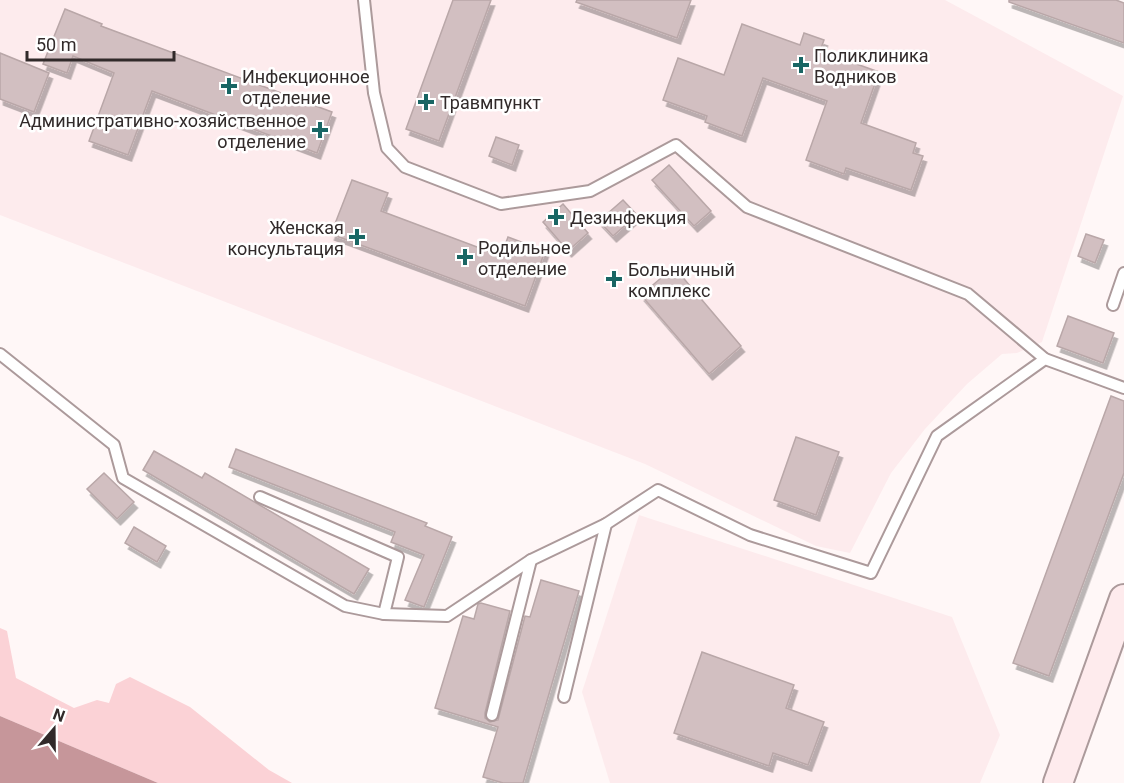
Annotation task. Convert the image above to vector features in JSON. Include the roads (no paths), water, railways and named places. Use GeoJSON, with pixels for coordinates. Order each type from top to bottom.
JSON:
{"type":"FeatureCollection","features":[{"type":"Feature","properties":{"kind":"street"},"geometry":{"type":"LineString","coordinates":[[1058,783],[1124,599]]}},
{"type":"Feature","properties":{"kind":"lane"},"geometry":{"type":"LineString","coordinates":[[364,0],[374,93],[387,148],[405,167],[501,204],[590,191],[676,145],[747,207],[968,294],[1045,359],[1124,388]]}},
{"type":"Feature","properties":{"kind":"lane"},"geometry":{"type":"LineString","coordinates":[[1113,305],[1124,273]]}},
{"type":"Feature","properties":{"kind":"lane"},"geometry":{"type":"LineString","coordinates":[[0,354],[114,445],[123,478],[345,606],[384,614],[447,616],[531,560],[606,524],[658,490],[750,536],[871,573],[937,436],[1045,359]]}},
{"type":"Feature","properties":{"kind":"lane"},"geometry":{"type":"LineString","coordinates":[[260,496],[398,558],[384,614]]}},
{"type":"Feature","properties":{"kind":"lane"},"geometry":{"type":"LineString","coordinates":[[564,697],[606,524]]}},
{"type":"Feature","properties":{"kind":"lane"},"geometry":{"type":"LineString","coordinates":[[492,715],[531,560]]}},
{"type":"Feature","properties":{"kind":"place","name":"Поликлиника Водников"},"geometry":{"type":"Point","coordinates":[801,65]}},
{"type":"Feature","properties":{"kind":"place","name":"Инфекционное отделение"},"geometry":{"type":"Point","coordinates":[229,86]}},
{"type":"Feature","properties":{"kind":"place","name":"Травмпункт"},"geometry":{"type":"Point","coordinates":[426,102]}},
{"type":"Feature","properties":{"kind":"place","name":"Административно-хозяйственное отделение"},"geometry":{"type":"Point","coordinates":[320,130]}},
{"type":"Feature","properties":{"kind":"place","name":"Дезинфекция"},"geometry":{"type":"Point","coordinates":[556,217]}},
{"type":"Feature","properties":{"kind":"place","name":"Женская консультация"},"geometry":{"type":"Point","coordinates":[357,237]}},
{"type":"Feature","properties":{"kind":"place","name":"Родильное отделение"},"geometry":{"type":"Point","coordinates":[465,257]}},
{"type":"Feature","properties":{"kind":"place","name":"Больничный комплекс"},"geometry":{"type":"Point","coordinates":[614,279]}}]}
